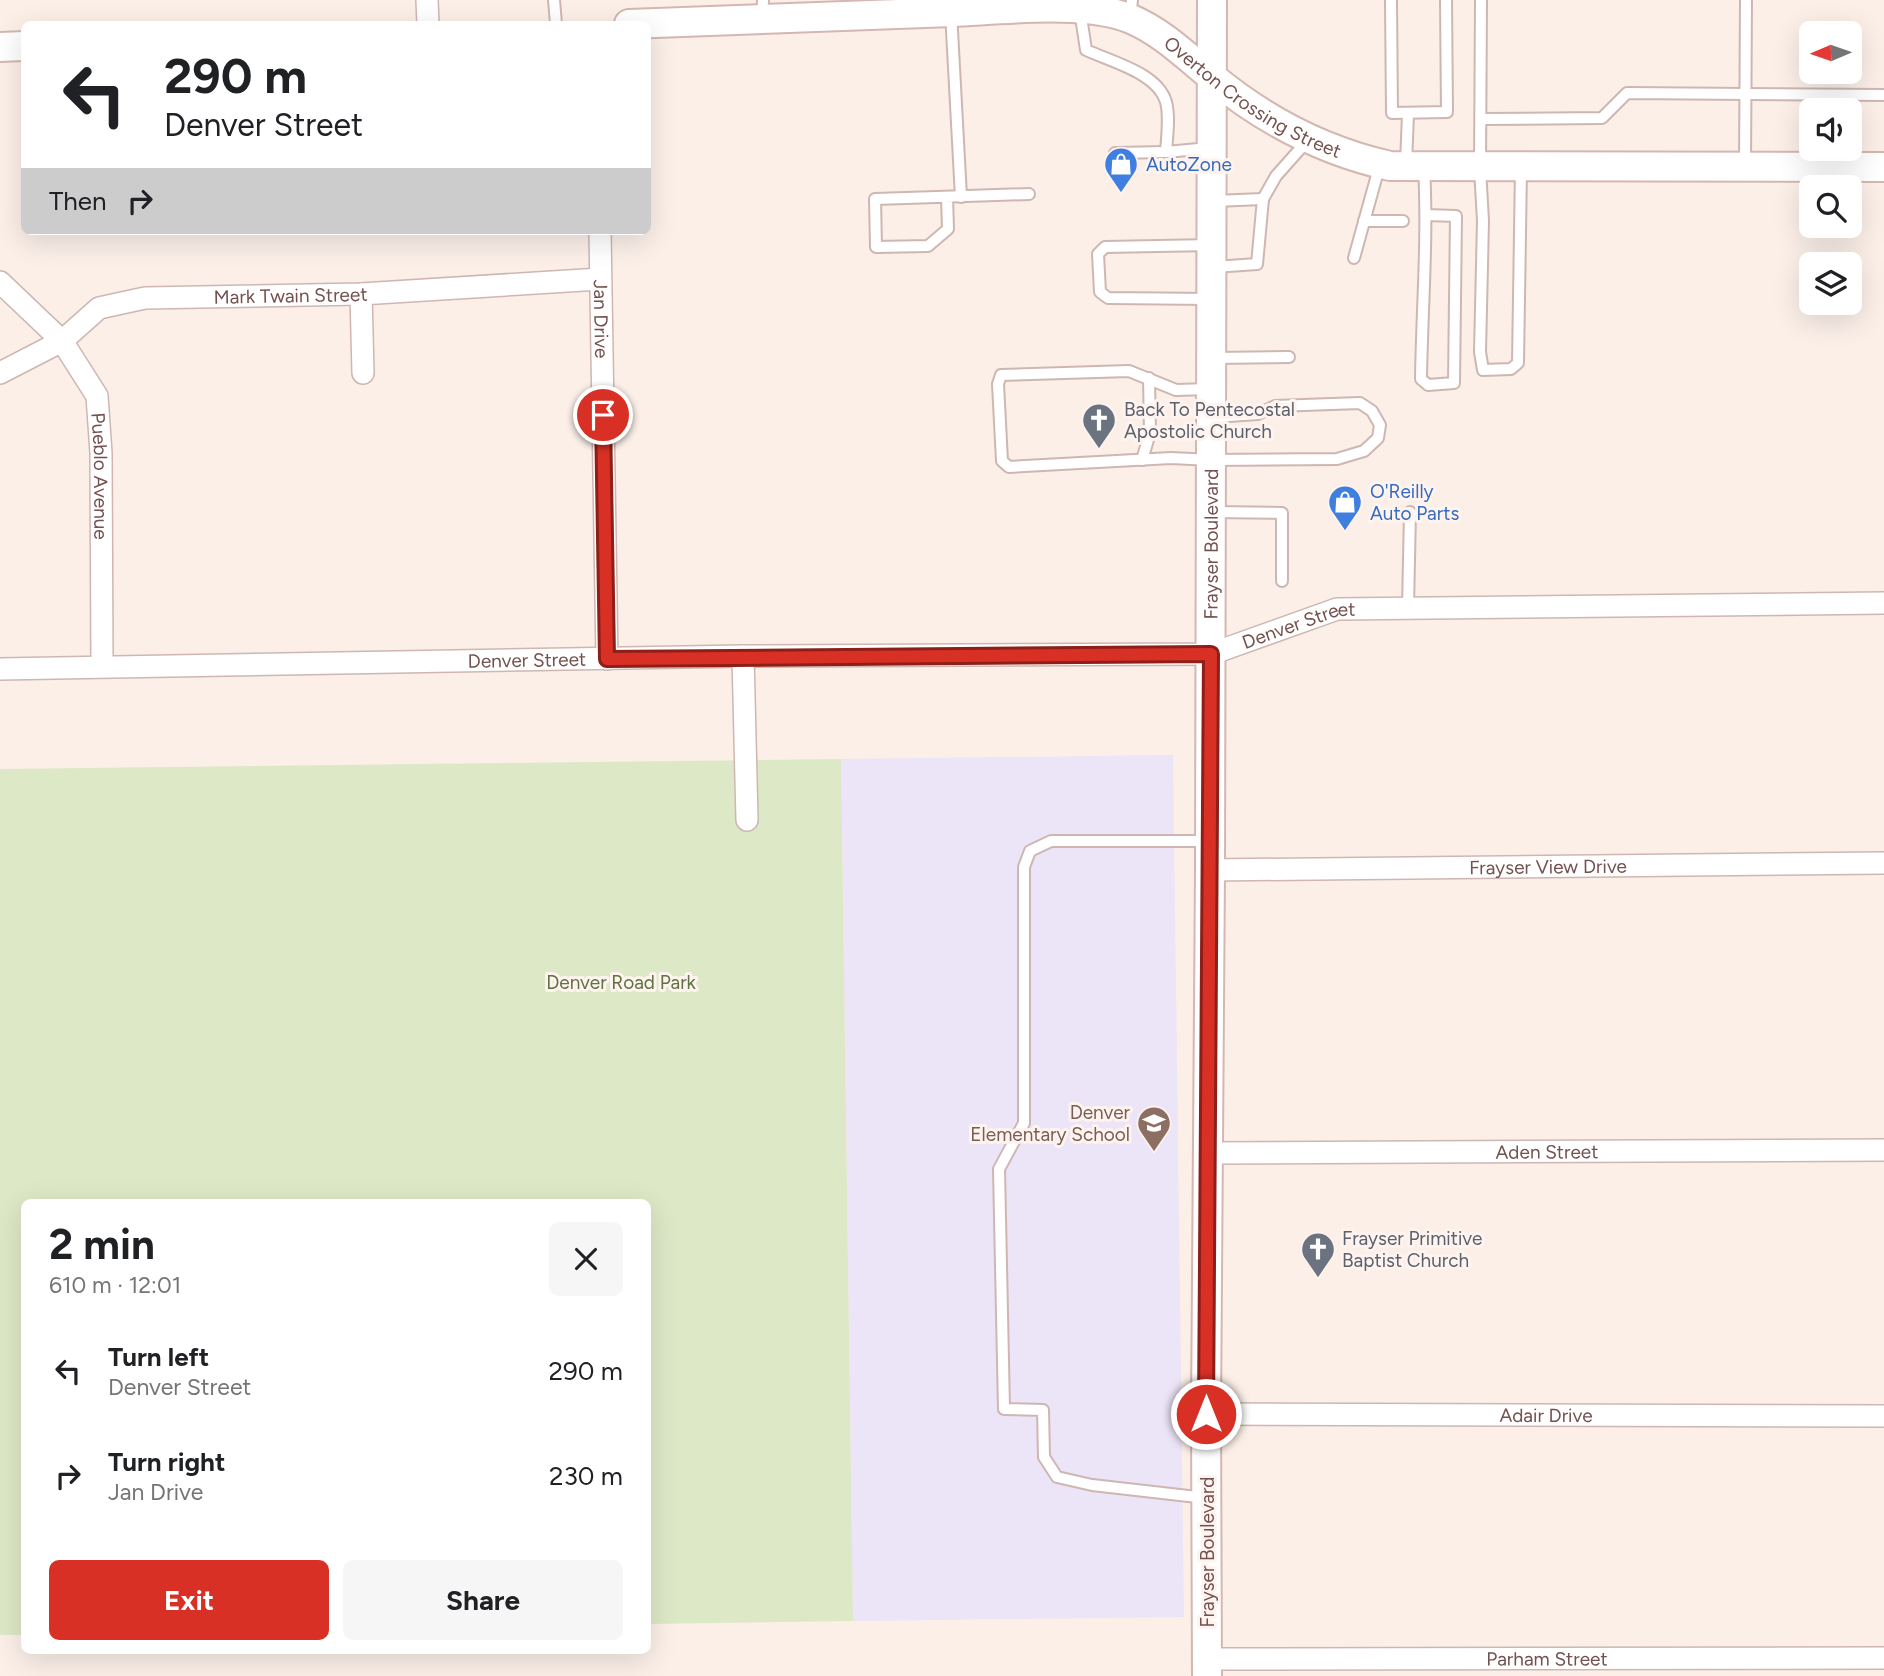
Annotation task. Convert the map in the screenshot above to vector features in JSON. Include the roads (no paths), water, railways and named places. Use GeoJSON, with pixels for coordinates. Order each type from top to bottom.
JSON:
{"type":"FeatureCollection","features":[{"type":"Feature","properties":{"kind":"main road","name":"Frayser Boulevard"},"geometry":{"type":"LineString","coordinates":[[1207,1667],[1212,0]]}},
{"type":"Feature","properties":{"kind":"main road","name":"Overton Crossing Street"},"geometry":{"type":"LineString","coordinates":[[651,22],[762,9],[819,13],[1081,4],[1100,9],[1131,9],[1213,78],[1268,118],[1308,140],[1357,159],[1404,166],[1480,168],[1884,167]]}},
{"type":"Feature","properties":{"kind":"main road"},"geometry":{"type":"LineString","coordinates":[[0,47],[21,46]]}},
{"type":"Feature","properties":{"kind":"street"},"geometry":{"type":"LineString","coordinates":[[427,0],[428,21]]}},
{"type":"Feature","properties":{"kind":"street","name":"Jan Drive"},"geometry":{"type":"LineString","coordinates":[[600,235],[607,659]]}},
{"type":"Feature","properties":{"kind":"street","name":"Mark Twain Street"},"geometry":{"type":"LineString","coordinates":[[0,373],[62,341],[99,308],[145,298],[361,294],[600,279]]}},
{"type":"Feature","properties":{"kind":"street","name":"Pueblo Avenue"},"geometry":{"type":"LineString","coordinates":[[0,282],[62,341],[97,396],[101,453],[102,666]]}},
{"type":"Feature","properties":{"kind":"street"},"geometry":{"type":"LineString","coordinates":[[361,294],[363,373]]}},
{"type":"Feature","properties":{"kind":"street","name":"Denver Street"},"geometry":{"type":"LineString","coordinates":[[0,669],[743,656],[1211,654],[1337,609],[1884,603]]}},
{"type":"Feature","properties":{"kind":"street"},"geometry":{"type":"LineString","coordinates":[[743,656],[747,820]]}},
{"type":"Feature","properties":{"kind":"street","name":"Frayser View Drive"},"geometry":{"type":"LineString","coordinates":[[1210,870],[1884,863]]}},
{"type":"Feature","properties":{"kind":"street","name":"Aden Street"},"geometry":{"type":"LineString","coordinates":[[1208,1153],[1884,1150]]}},
{"type":"Feature","properties":{"kind":"street","name":"Adair Drive"},"geometry":{"type":"LineString","coordinates":[[1206,1414],[1884,1416]]}},
{"type":"Feature","properties":{"kind":"street","name":"Parham Street"},"geometry":{"type":"LineString","coordinates":[[1207,1667],[1884,1658]]}},
{"type":"Feature","properties":{"kind":"lane"},"geometry":{"type":"LineString","coordinates":[[554,0],[555,21]]}},
{"type":"Feature","properties":{"kind":"lane"},"geometry":{"type":"LineString","coordinates":[[1391,0],[1392,113],[1408,114],[1447,112],[1446,0]]}},
{"type":"Feature","properties":{"kind":"lane"},"geometry":{"type":"LineString","coordinates":[[1481,0],[1480,168],[1483,221],[1480,352],[1483,370],[1511,369],[1518,363],[1521,168]]}},
{"type":"Feature","properties":{"kind":"lane"},"geometry":{"type":"LineString","coordinates":[[1745,168],[1746,0]]}},
{"type":"Feature","properties":{"kind":"lane"},"geometry":{"type":"LineString","coordinates":[[1081,4],[1086,50],[1150,78],[1161,90],[1167,105],[1166,152]]}},
{"type":"Feature","properties":{"kind":"lane"},"geometry":{"type":"LineString","coordinates":[[961,197],[968,8]]}},
{"type":"Feature","properties":{"kind":"lane"},"geometry":{"type":"LineString","coordinates":[[1481,118],[1602,118],[1627,93],[1884,95]]}},
{"type":"Feature","properties":{"kind":"lane"},"geometry":{"type":"LineString","coordinates":[[1408,114],[1404,166],[1427,215],[1423,260],[1421,379],[1428,385],[1454,383],[1456,216],[1427,215]]}},
{"type":"Feature","properties":{"kind":"lane"},"geometry":{"type":"LineString","coordinates":[[1211,299],[1108,298],[1100,292],[1098,254],[1105,247],[1211,256],[1257,264],[1263,199],[1276,176],[1308,140]]}},
{"type":"Feature","properties":{"kind":"lane"},"geometry":{"type":"LineString","coordinates":[[1115,153],[1211,148]]}},
{"type":"Feature","properties":{"kind":"lane"},"geometry":{"type":"LineString","coordinates":[[1354,258],[1364,221],[1404,166]]}},
{"type":"Feature","properties":{"kind":"lane"},"geometry":{"type":"LineString","coordinates":[[947,197],[948,229],[928,246],[876,247],[875,199],[1029,194]]}},
{"type":"Feature","properties":{"kind":"lane"},"geometry":{"type":"LineString","coordinates":[[1211,201],[1263,199]]}},
{"type":"Feature","properties":{"kind":"lane"},"geometry":{"type":"LineString","coordinates":[[1364,221],[1403,221]]}},
{"type":"Feature","properties":{"kind":"lane"},"geometry":{"type":"LineString","coordinates":[[1211,358],[1289,357]]}},
{"type":"Feature","properties":{"kind":"lane"},"geometry":{"type":"LineString","coordinates":[[1129,371],[1211,403],[1246,416],[1276,406],[1360,404],[1372,411],[1380,425],[1378,438],[1364,451],[1337,459],[1171,458],[1009,467],[1002,461],[998,384],[1002,375],[1129,371]]}},
{"type":"Feature","properties":{"kind":"lane"},"geometry":{"type":"LineString","coordinates":[[1142,460],[1150,433],[1149,378]]}},
{"type":"Feature","properties":{"kind":"lane"},"geometry":{"type":"LineString","coordinates":[[1211,512],[1282,513],[1282,581]]}},
{"type":"Feature","properties":{"kind":"lane"},"geometry":{"type":"LineString","coordinates":[[1408,608],[1410,512]]}},
{"type":"Feature","properties":{"kind":"lane"},"geometry":{"type":"LineString","coordinates":[[1206,1498],[1092,1485],[1058,1477],[1044,1457],[1043,1410],[1004,1409],[999,1169],[1024,1123],[1024,867],[1030,851],[1051,841],[1210,841]]}},
{"type":"Feature","properties":{"kind":"place","name":"AutoZone"},"geometry":{"type":"Point","coordinates":[1121,194]}},
{"type":"Feature","properties":{"kind":"place","name":"Back To Pentecostal Apostolic Church"},"geometry":{"type":"Point","coordinates":[1099,450]}},
{"type":"Feature","properties":{"kind":"place","name":"O'Reilly Auto Parts"},"geometry":{"type":"Point","coordinates":[1345,532]}},
{"type":"Feature","properties":{"kind":"place","name":"Denver Elementary School"},"geometry":{"type":"Point","coordinates":[1154,1153]}},
{"type":"Feature","properties":{"kind":"place","name":"Frayser Primitive Baptist Church"},"geometry":{"type":"Point","coordinates":[1318,1279]}},
{"type":"Feature","properties":{"kind":"park label","name":"Denver Road Park"},"geometry":{"type":"Point","coordinates":[621,982]}}]}
